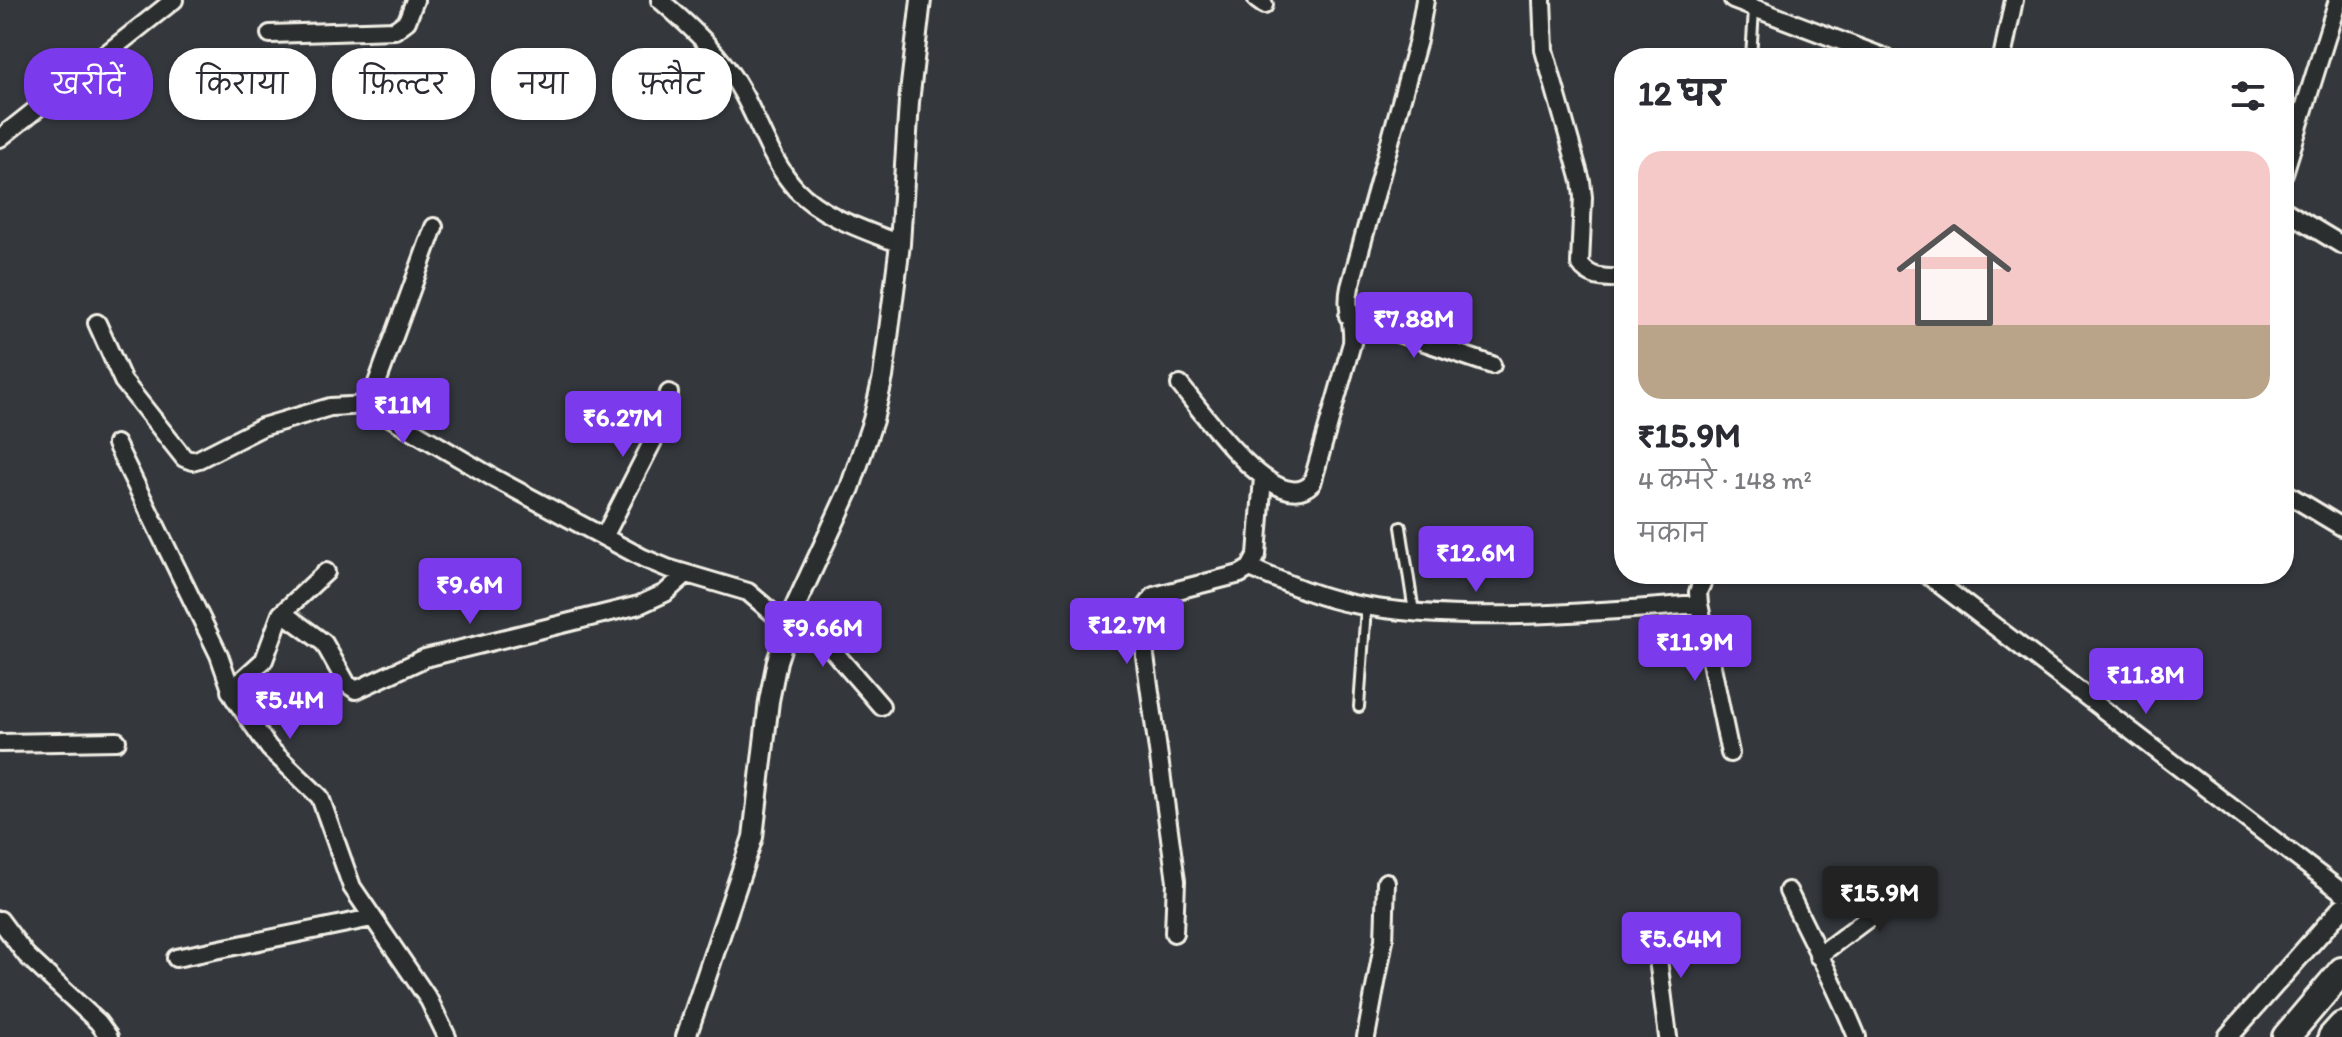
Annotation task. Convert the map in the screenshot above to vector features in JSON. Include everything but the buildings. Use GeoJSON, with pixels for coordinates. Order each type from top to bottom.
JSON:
{"type":"FeatureCollection","features":[{"type":"Feature","properties":{"kind":"highway"},"geometry":{"type":"LineString","coordinates":[[2286,1037],[2342,971]]}},
{"type":"Feature","properties":{"kind":"highway"},"geometry":{"type":"LineString","coordinates":[[2332,1037],[2342,1026]]}},
{"type":"Feature","properties":{"kind":"street"},"geometry":{"type":"LineString","coordinates":[[0,138],[174,0]]}},
{"type":"Feature","properties":{"kind":"street"},"geometry":{"type":"LineString","coordinates":[[270,34],[395,30],[407,21],[415,0]]}},
{"type":"Feature","properties":{"kind":"street"},"geometry":{"type":"LineString","coordinates":[[660,0],[687,24],[730,72],[768,147],[797,190],[842,220],[900,244]]}},
{"type":"Feature","properties":{"kind":"street"},"geometry":{"type":"LineString","coordinates":[[686,1037],[753,837],[769,701],[777,661],[795,607],[844,502],[873,420],[888,349],[900,244],[909,102],[921,0]]}},
{"type":"Feature","properties":{"kind":"street"},"geometry":{"type":"LineString","coordinates":[[1180,385],[1246,463],[1263,477],[1292,492],[1300,492],[1312,483],[1352,343],[1352,321],[1348,316],[1347,299],[1418,40],[1425,0]]}},
{"type":"Feature","properties":{"kind":"street"},"geometry":{"type":"LineString","coordinates":[[1542,0],[1544,50],[1582,189],[1580,264],[1586,273],[1599,278],[1614,278]]}},
{"type":"Feature","properties":{"kind":"street"},"geometry":{"type":"LineString","coordinates":[[1733,0],[1860,48]]}},
{"type":"Feature","properties":{"kind":"street"},"geometry":{"type":"LineString","coordinates":[[2004,48],[2014,0]]}},
{"type":"Feature","properties":{"kind":"street"},"geometry":{"type":"LineString","coordinates":[[2294,141],[2338,0]]}},
{"type":"Feature","properties":{"kind":"street"},"geometry":{"type":"LineString","coordinates":[[2294,216],[2342,245]]}},
{"type":"Feature","properties":{"kind":"street"},"geometry":{"type":"LineString","coordinates":[[369,405],[434,227]]}},
{"type":"Feature","properties":{"kind":"street"},"geometry":{"type":"LineString","coordinates":[[1348,316],[1492,365]]}},
{"type":"Feature","properties":{"kind":"street"},"geometry":{"type":"LineString","coordinates":[[97,323],[123,381],[178,452],[192,461],[262,427],[330,407],[369,405],[643,558],[748,592],[788,626]]}},
{"type":"Feature","properties":{"kind":"street"},"geometry":{"type":"LineString","coordinates":[[604,537],[654,439],[669,393]]}},
{"type":"Feature","properties":{"kind":"street"},"geometry":{"type":"LineString","coordinates":[[116,444],[219,655],[230,691],[269,748],[320,797],[352,887],[429,1000],[447,1037]]}},
{"type":"Feature","properties":{"kind":"street"},"geometry":{"type":"LineString","coordinates":[[1174,933],[1176,881],[1145,656],[1144,610],[1154,596],[1240,574],[1250,568],[1257,555],[1263,477]]}},
{"type":"Feature","properties":{"kind":"street"},"geometry":{"type":"LineString","coordinates":[[2294,498],[2342,527]]}},
{"type":"Feature","properties":{"kind":"street"},"geometry":{"type":"LineString","coordinates":[[1250,568],[1313,594],[1366,606],[1414,612],[1530,615],[1699,604]]}},
{"type":"Feature","properties":{"kind":"street"},"geometry":{"type":"LineString","coordinates":[[230,691],[264,660],[276,622],[283,613],[326,572]]}},
{"type":"Feature","properties":{"kind":"street"},"geometry":{"type":"LineString","coordinates":[[283,613],[324,643],[347,684],[360,689],[425,658],[639,605],[665,593],[686,574]]}},
{"type":"Feature","properties":{"kind":"street"},"geometry":{"type":"LineString","coordinates":[[1702,584],[1698,592],[1699,604],[1730,753]]}},
{"type":"Feature","properties":{"kind":"street"},"geometry":{"type":"LineString","coordinates":[[1939,584],[2342,892]]}},
{"type":"Feature","properties":{"kind":"street"},"geometry":{"type":"LineString","coordinates":[[795,607],[881,706]]}},
{"type":"Feature","properties":{"kind":"street"},"geometry":{"type":"LineString","coordinates":[[0,743],[117,741]]}},
{"type":"Feature","properties":{"kind":"street"},"geometry":{"type":"LineString","coordinates":[[1818,956],[1919,880]]}},
{"type":"Feature","properties":{"kind":"street"},"geometry":{"type":"LineString","coordinates":[[1366,1037],[1384,940],[1386,882]]}},
{"type":"Feature","properties":{"kind":"street"},"geometry":{"type":"LineString","coordinates":[[1788,891],[1818,956],[1833,980],[1857,1037]]}},
{"type":"Feature","properties":{"kind":"street"},"geometry":{"type":"LineString","coordinates":[[2228,1037],[2342,908]]}},
{"type":"Feature","properties":{"kind":"street"},"geometry":{"type":"LineString","coordinates":[[176,958],[372,918]]}},
{"type":"Feature","properties":{"kind":"street"},"geometry":{"type":"LineString","coordinates":[[0,920],[26,955],[98,1022],[109,1037]]}},
{"type":"Feature","properties":{"kind":"street"},"geometry":{"type":"LineString","coordinates":[[1654,928],[1668,1037]]}},
{"type":"Feature","properties":{"kind":"lane"},"geometry":{"type":"LineString","coordinates":[[1752,48],[1754,8]]}},
{"type":"Feature","properties":{"kind":"lane"},"geometry":{"type":"LineString","coordinates":[[1401,527],[1414,612]]}},
{"type":"Feature","properties":{"kind":"lane"},"geometry":{"type":"LineString","coordinates":[[1359,707],[1366,606]]}}]}
